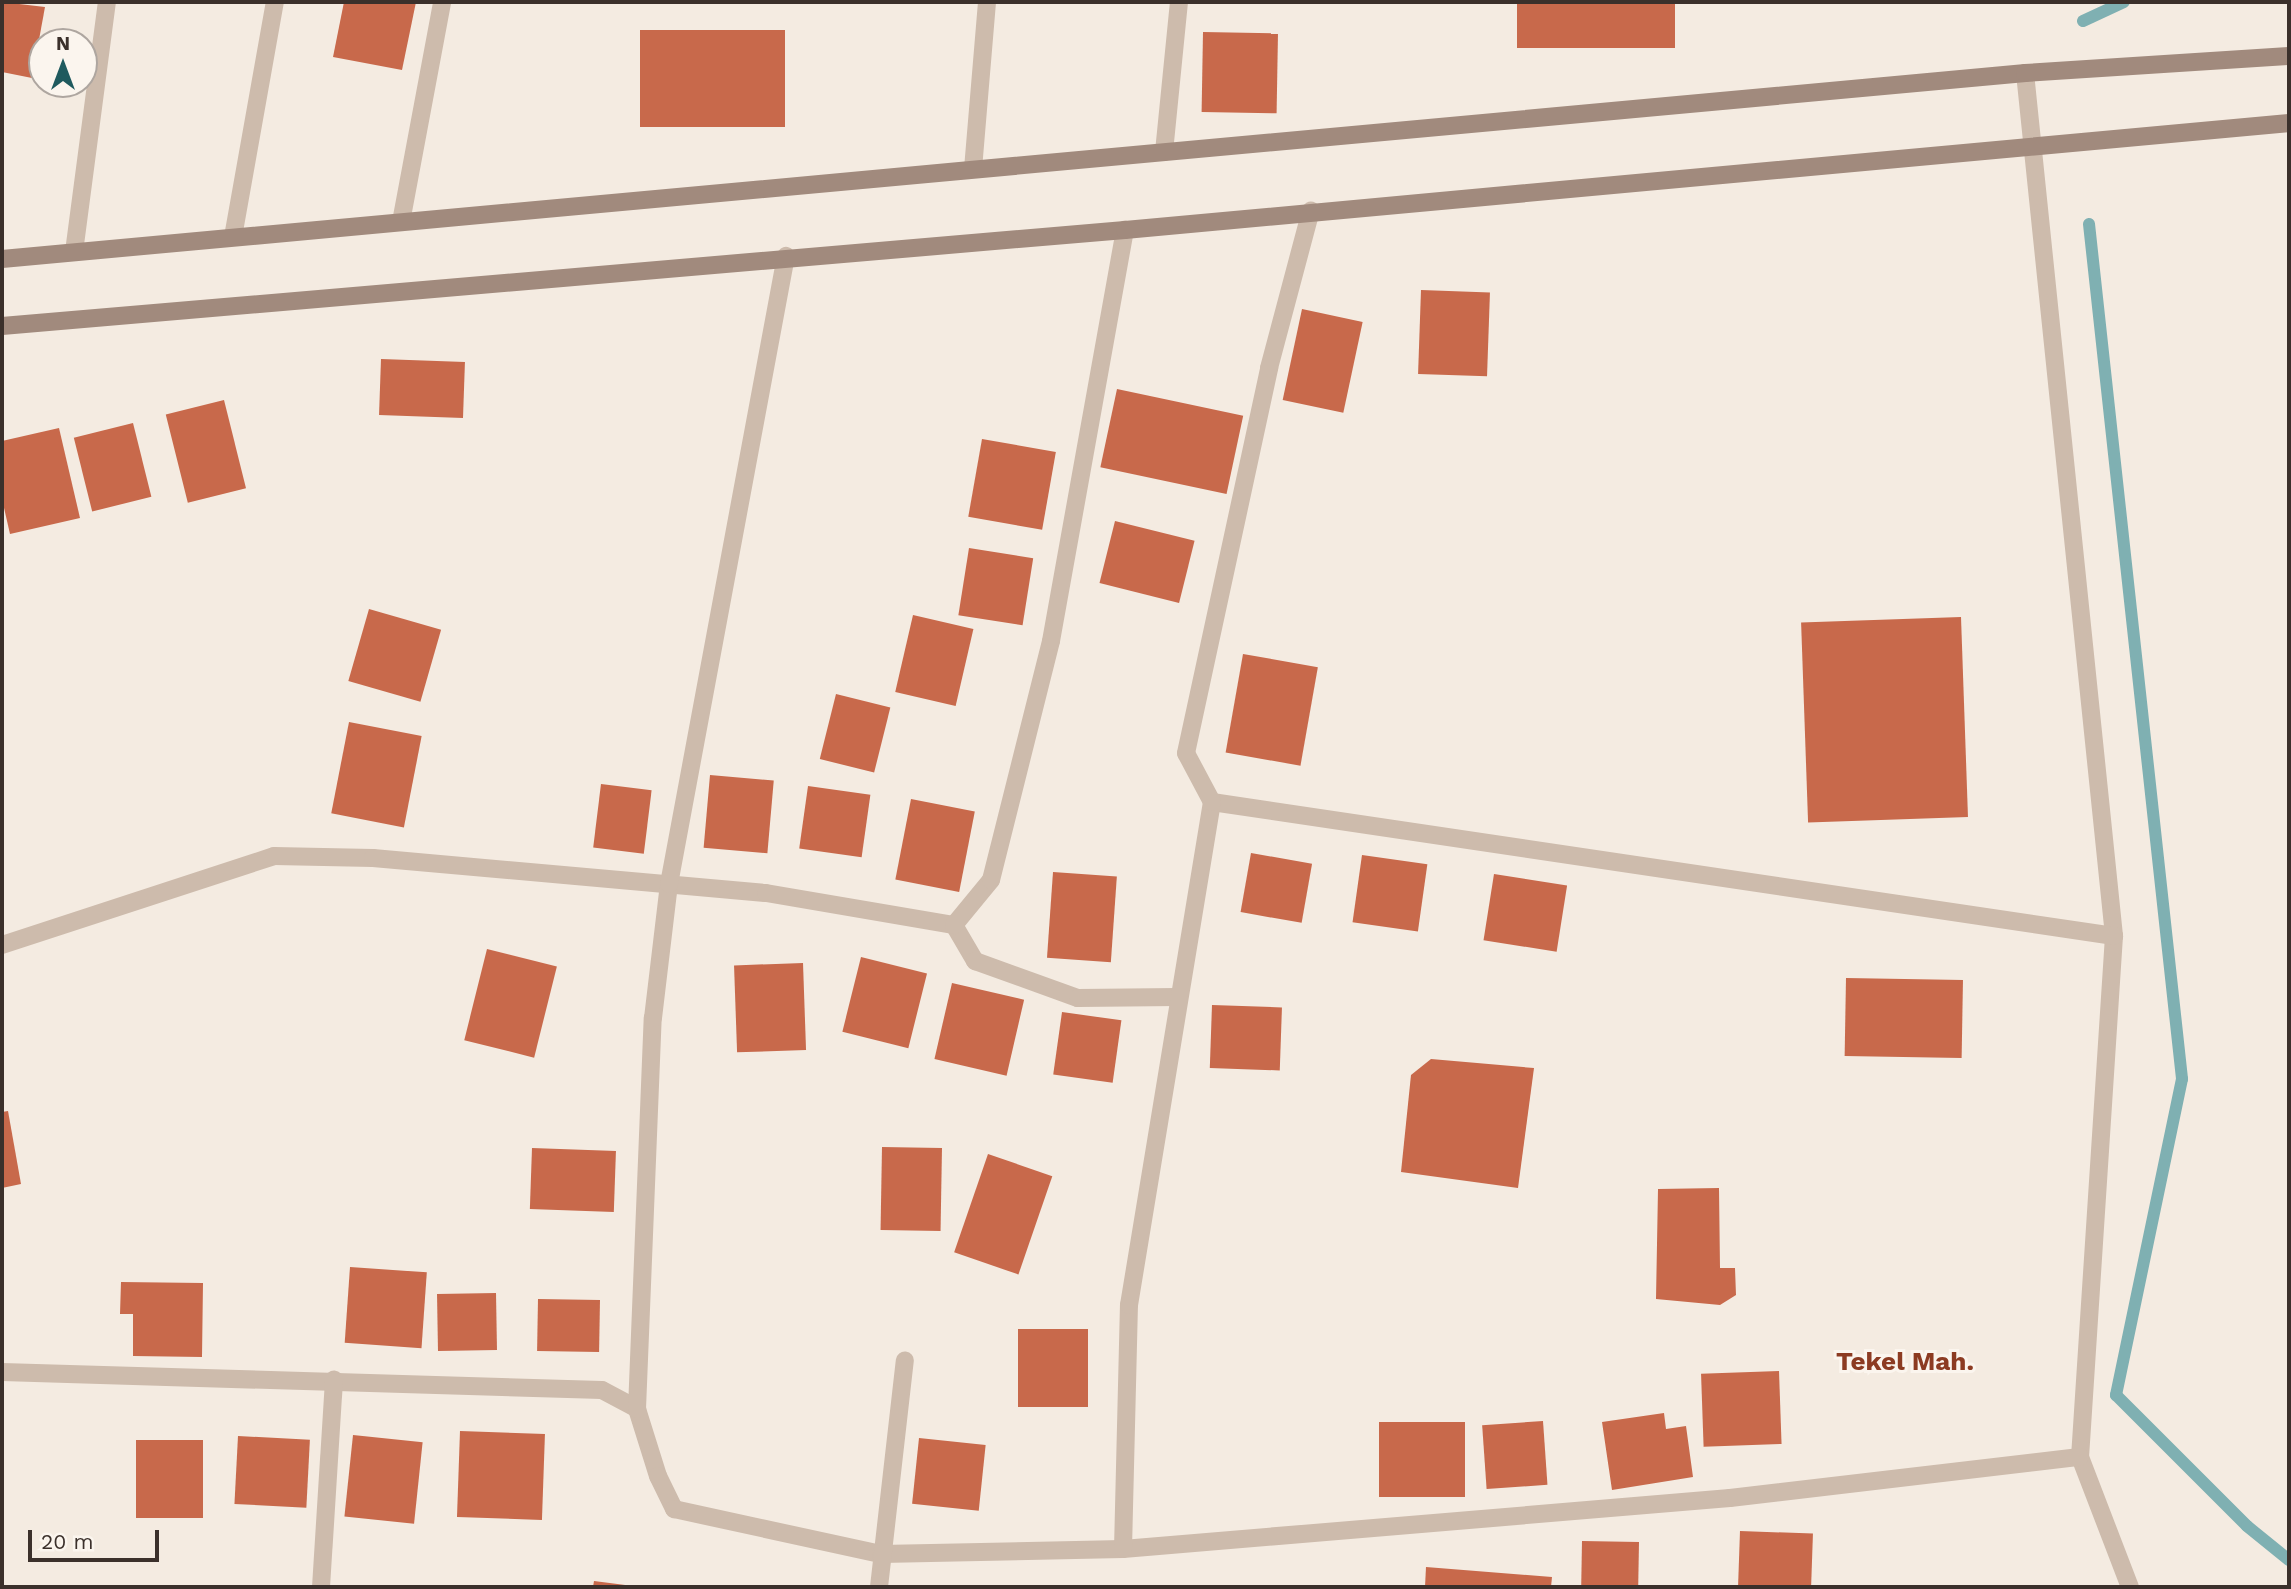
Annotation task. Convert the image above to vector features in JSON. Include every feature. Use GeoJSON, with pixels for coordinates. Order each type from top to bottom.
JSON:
{"type":"FeatureCollection","features":[{"type":"Feature","properties":{"kind":"main road"},"geometry":{"type":"LineString","coordinates":[[2,259],[2025,73],[2289,56]]}},
{"type":"Feature","properties":{"kind":"main road"},"geometry":{"type":"LineString","coordinates":[[2,326],[786,256],[1125,230],[1311,210],[2289,123]]}},
{"type":"Feature","properties":{"kind":"street"},"geometry":{"type":"LineString","coordinates":[[74,252],[107,2]]}},
{"type":"Feature","properties":{"kind":"street"},"geometry":{"type":"LineString","coordinates":[[233,237],[275,2]]}},
{"type":"Feature","properties":{"kind":"street"},"geometry":{"type":"LineString","coordinates":[[401,222],[442,2]]}},
{"type":"Feature","properties":{"kind":"street"},"geometry":{"type":"LineString","coordinates":[[974,169],[987,2]]}},
{"type":"Feature","properties":{"kind":"street"},"geometry":{"type":"LineString","coordinates":[[1164,152],[1179,2]]}},
{"type":"Feature","properties":{"kind":"street"},"geometry":{"type":"LineString","coordinates":[[2025,73],[2114,936],[2080,1457],[2130,1587]]}},
{"type":"Feature","properties":{"kind":"street"},"geometry":{"type":"LineString","coordinates":[[1123,1549],[1129,1305],[1177,997],[1212,802],[1186,753],[1269,368],[1311,210]]}},
{"type":"Feature","properties":{"kind":"street"},"geometry":{"type":"LineString","coordinates":[[954,925],[991,880],[1044,667],[1125,230]]}},
{"type":"Feature","properties":{"kind":"street"},"geometry":{"type":"LineString","coordinates":[[786,256],[669,884],[653,1018],[637,1409],[658,1476],[674,1509],[881,1554],[1123,1549],[1730,1498],[2080,1457]]}},
{"type":"Feature","properties":{"kind":"street"},"geometry":{"type":"LineString","coordinates":[[1212,802],[2114,936]]}},
{"type":"Feature","properties":{"kind":"street"},"geometry":{"type":"LineString","coordinates":[[2,945],[126,901],[274,856],[373,858],[766,893],[954,925]]}},
{"type":"Feature","properties":{"kind":"street"},"geometry":{"type":"LineString","coordinates":[[954,925],[975,961],[1078,998],[1177,997]]}},
{"type":"Feature","properties":{"kind":"street"},"geometry":{"type":"LineString","coordinates":[[879,1587],[905,1360]]}},
{"type":"Feature","properties":{"kind":"street"},"geometry":{"type":"LineString","coordinates":[[2,1372],[334,1379],[602,1390],[637,1409]]}},
{"type":"Feature","properties":{"kind":"street"},"geometry":{"type":"LineString","coordinates":[[321,1587],[334,1379]]}},
{"type":"Feature","properties":{"kind":"building"},"geometry":{"type":"Polygon","coordinates":[[[2,2],[45,7],[41,28],[28,28],[28,77],[2,72],[2,2]]]}},
{"type":"Feature","properties":{"kind":"building"},"geometry":{"type":"Polygon","coordinates":[[[344,2],[416,2],[402,70],[333,57],[344,2]]]}},
{"type":"Feature","properties":{"kind":"building"},"geometry":{"type":"Polygon","coordinates":[[[1517,2],[1675,2],[1675,48],[1517,48],[1517,2]]]}},
{"type":"Feature","properties":{"kind":"building"},"geometry":{"type":"Polygon","coordinates":[[[640,30],[785,30],[785,127],[640,127],[640,30]]]}},
{"type":"Feature","properties":{"kind":"building"},"geometry":{"type":"Polygon","coordinates":[[[1203,32],[1278,33],[1277,113],[1202,112],[1203,32]]]}},
{"type":"Feature","properties":{"kind":"building"},"geometry":{"type":"Polygon","coordinates":[[[1421,290],[1490,292],[1487,376],[1418,374],[1421,290]]]}},
{"type":"Feature","properties":{"kind":"building"},"geometry":{"type":"Polygon","coordinates":[[[1302,309],[1363,322],[1343,413],[1283,400],[1302,309]]]}},
{"type":"Feature","properties":{"kind":"building"},"geometry":{"type":"Polygon","coordinates":[[[381,359],[465,362],[463,418],[379,415],[381,359]]]}},
{"type":"Feature","properties":{"kind":"building"},"geometry":{"type":"Polygon","coordinates":[[[1117,389],[1243,416],[1227,494],[1100,467],[1117,389]]]}},
{"type":"Feature","properties":{"kind":"building"},"geometry":{"type":"Polygon","coordinates":[[[224,400],[246,488],[188,503],[166,415],[224,400]]]}},
{"type":"Feature","properties":{"kind":"building"},"geometry":{"type":"Polygon","coordinates":[[[133,423],[151,497],[92,511],[74,438],[133,423]]]}},
{"type":"Feature","properties":{"kind":"building"},"geometry":{"type":"Polygon","coordinates":[[[59,428],[80,518],[10,534],[2,499],[2,441],[59,428]]]}},
{"type":"Feature","properties":{"kind":"building"},"geometry":{"type":"Polygon","coordinates":[[[982,439],[1056,452],[1042,530],[968,517],[982,439]]]}},
{"type":"Feature","properties":{"kind":"building"},"geometry":{"type":"Polygon","coordinates":[[[1115,521],[1195,541],[1179,603],[1100,583],[1115,521]]]}},
{"type":"Feature","properties":{"kind":"building"},"geometry":{"type":"Polygon","coordinates":[[[969,548],[1033,558],[1023,625],[958,615],[969,548]]]}},
{"type":"Feature","properties":{"kind":"building"},"geometry":{"type":"Polygon","coordinates":[[[369,609],[441,630],[420,702],[348,681],[369,609]]]}},
{"type":"Feature","properties":{"kind":"building"},"geometry":{"type":"Polygon","coordinates":[[[913,615],[973,629],[956,706],[895,692],[913,615]]]}},
{"type":"Feature","properties":{"kind":"building"},"geometry":{"type":"Polygon","coordinates":[[[1961,617],[1968,817],[1808,822],[1801,623],[1961,617]]]}},
{"type":"Feature","properties":{"kind":"building"},"geometry":{"type":"Polygon","coordinates":[[[1243,654],[1318,667],[1300,766],[1226,752],[1243,654]]]}},
{"type":"Feature","properties":{"kind":"building"},"geometry":{"type":"Polygon","coordinates":[[[836,694],[890,708],[874,773],[820,759],[836,694]]]}},
{"type":"Feature","properties":{"kind":"building"},"geometry":{"type":"Polygon","coordinates":[[[349,722],[422,736],[404,827],[331,813],[349,722]]]}},
{"type":"Feature","properties":{"kind":"building"},"geometry":{"type":"Polygon","coordinates":[[[710,775],[774,781],[767,853],[704,848],[710,775]]]}},
{"type":"Feature","properties":{"kind":"building"},"geometry":{"type":"Polygon","coordinates":[[[601,784],[652,790],[644,854],[593,848],[601,784]]]}},
{"type":"Feature","properties":{"kind":"building"},"geometry":{"type":"Polygon","coordinates":[[[808,786],[870,795],[862,857],[799,848],[808,786]]]}},
{"type":"Feature","properties":{"kind":"building"},"geometry":{"type":"Polygon","coordinates":[[[911,799],[975,811],[959,892],[895,879],[911,799]]]}},
{"type":"Feature","properties":{"kind":"building"},"geometry":{"type":"Polygon","coordinates":[[[1251,853],[1312,864],[1302,923],[1241,912],[1251,853]]]}},
{"type":"Feature","properties":{"kind":"building"},"geometry":{"type":"Polygon","coordinates":[[[1362,855],[1427,864],[1418,932],[1353,922],[1362,855]]]}},
{"type":"Feature","properties":{"kind":"building"},"geometry":{"type":"Polygon","coordinates":[[[1053,872],[1117,876],[1111,962],[1047,958],[1053,872]]]}},
{"type":"Feature","properties":{"kind":"building"},"geometry":{"type":"Polygon","coordinates":[[[1494,874],[1567,886],[1557,952],[1484,940],[1494,874]]]}},
{"type":"Feature","properties":{"kind":"building"},"geometry":{"type":"Polygon","coordinates":[[[487,949],[557,966],[534,1058],[464,1040],[487,949]]]}},
{"type":"Feature","properties":{"kind":"building"},"geometry":{"type":"Polygon","coordinates":[[[861,957],[927,973],[908,1048],[842,1032],[861,957]]]}},
{"type":"Feature","properties":{"kind":"building"},"geometry":{"type":"Polygon","coordinates":[[[803,963],[806,1050],[737,1052],[734,965],[803,963]]]}},
{"type":"Feature","properties":{"kind":"building"},"geometry":{"type":"Polygon","coordinates":[[[1846,978],[1963,980],[1962,1058],[1845,1056],[1846,978]]]}},
{"type":"Feature","properties":{"kind":"building"},"geometry":{"type":"Polygon","coordinates":[[[952,983],[1024,1000],[1007,1076],[934,1059],[952,983]]]}},
{"type":"Feature","properties":{"kind":"building"},"geometry":{"type":"Polygon","coordinates":[[[1212,1005],[1282,1007],[1280,1070],[1210,1068],[1212,1005]]]}},
{"type":"Feature","properties":{"kind":"building"},"geometry":{"type":"Polygon","coordinates":[[[1062,1012],[1121,1020],[1113,1083],[1053,1074],[1062,1012]]]}},
{"type":"Feature","properties":{"kind":"building"},"geometry":{"type":"Polygon","coordinates":[[[1431,1059],[1534,1068],[1518,1188],[1401,1172],[1411,1075],[1431,1059]]]}},
{"type":"Feature","properties":{"kind":"building"},"geometry":{"type":"Polygon","coordinates":[[[8,1111],[21,1184],[2,1188],[2,1112],[8,1111]]]}},
{"type":"Feature","properties":{"kind":"building"},"geometry":{"type":"Polygon","coordinates":[[[882,1147],[942,1148],[941,1231],[881,1230],[882,1147]]]}},
{"type":"Feature","properties":{"kind":"building"},"geometry":{"type":"Polygon","coordinates":[[[532,1148],[616,1151],[614,1212],[530,1209],[532,1148]]]}},
{"type":"Feature","properties":{"kind":"building"},"geometry":{"type":"Polygon","coordinates":[[[988,1154],[1052,1176],[1018,1274],[954,1252],[988,1154]]]}},
{"type":"Feature","properties":{"kind":"building"},"geometry":{"type":"Polygon","coordinates":[[[1719,1188],[1720,1268],[1735,1268],[1736,1295],[1720,1305],[1656,1299],[1658,1189],[1719,1188]]]}},
{"type":"Feature","properties":{"kind":"building"},"geometry":{"type":"Polygon","coordinates":[[[350,1267],[427,1272],[422,1348],[345,1343],[350,1267]]]}},
{"type":"Feature","properties":{"kind":"building"},"geometry":{"type":"Polygon","coordinates":[[[121,1282],[203,1283],[202,1357],[133,1356],[133,1314],[120,1314],[121,1282]]]}},
{"type":"Feature","properties":{"kind":"building"},"geometry":{"type":"Polygon","coordinates":[[[496,1293],[497,1350],[438,1351],[437,1294],[496,1293]]]}},
{"type":"Feature","properties":{"kind":"building"},"geometry":{"type":"Polygon","coordinates":[[[538,1299],[600,1300],[599,1352],[537,1351],[538,1299]]]}},
{"type":"Feature","properties":{"kind":"building"},"geometry":{"type":"Polygon","coordinates":[[[1018,1329],[1088,1329],[1088,1407],[1018,1407],[1018,1329]]]}},
{"type":"Feature","properties":{"kind":"building"},"geometry":{"type":"Polygon","coordinates":[[[1779,1371],[1782,1444],[1704,1447],[1701,1374],[1779,1371]]]}},
{"type":"Feature","properties":{"kind":"building"},"geometry":{"type":"Polygon","coordinates":[[[1664,1413],[1666,1429],[1686,1426],[1693,1477],[1612,1490],[1602,1422],[1664,1413]]]}},
{"type":"Feature","properties":{"kind":"building"},"geometry":{"type":"Polygon","coordinates":[[[1543,1421],[1547,1485],[1487,1489],[1482,1425],[1543,1421]]]}},
{"type":"Feature","properties":{"kind":"building"},"geometry":{"type":"Polygon","coordinates":[[[1379,1422],[1465,1422],[1465,1497],[1379,1497],[1379,1422]]]}},
{"type":"Feature","properties":{"kind":"building"},"geometry":{"type":"Polygon","coordinates":[[[460,1431],[545,1434],[542,1520],[457,1517],[460,1431]]]}},
{"type":"Feature","properties":{"kind":"building"},"geometry":{"type":"Polygon","coordinates":[[[353,1435],[423,1442],[414,1524],[344,1517],[353,1435]]]}},
{"type":"Feature","properties":{"kind":"building"},"geometry":{"type":"Polygon","coordinates":[[[238,1436],[310,1440],[306,1508],[234,1504],[238,1436]]]}},
{"type":"Feature","properties":{"kind":"building"},"geometry":{"type":"Polygon","coordinates":[[[919,1438],[986,1445],[979,1511],[912,1504],[919,1438]]]}},
{"type":"Feature","properties":{"kind":"building"},"geometry":{"type":"Polygon","coordinates":[[[136,1440],[203,1440],[203,1518],[136,1518],[136,1440]]]}},
{"type":"Feature","properties":{"kind":"building"},"geometry":{"type":"Polygon","coordinates":[[[1740,1531],[1813,1534],[1811,1587],[1738,1587],[1740,1531]]]}},
{"type":"Feature","properties":{"kind":"building"},"geometry":{"type":"Polygon","coordinates":[[[1582,1541],[1639,1542],[1638,1587],[1581,1587],[1582,1541]]]}},
{"type":"Feature","properties":{"kind":"building"},"geometry":{"type":"Polygon","coordinates":[[[1426,1567],[1552,1577],[1551,1587],[1425,1587],[1426,1567]]]}},
{"type":"Feature","properties":{"kind":"building"},"geometry":{"type":"Polygon","coordinates":[[[594,1581],[633,1586],[633,1587],[593,1587],[594,1581]]]}},
{"type":"Feature","properties":{"kind":"waterway"},"geometry":{"type":"LineString","coordinates":[[2083,21],[2124,2]]}},
{"type":"Feature","properties":{"kind":"waterway"},"geometry":{"type":"LineString","coordinates":[[2089,224],[2182,1079],[2116,1395],[2247,1526],[2289,1560]]}},
{"type":"Feature","properties":{"kind":"district","name":"Tekel Mah."},"geometry":{"type":"Point","coordinates":[1905,1362]}}]}
